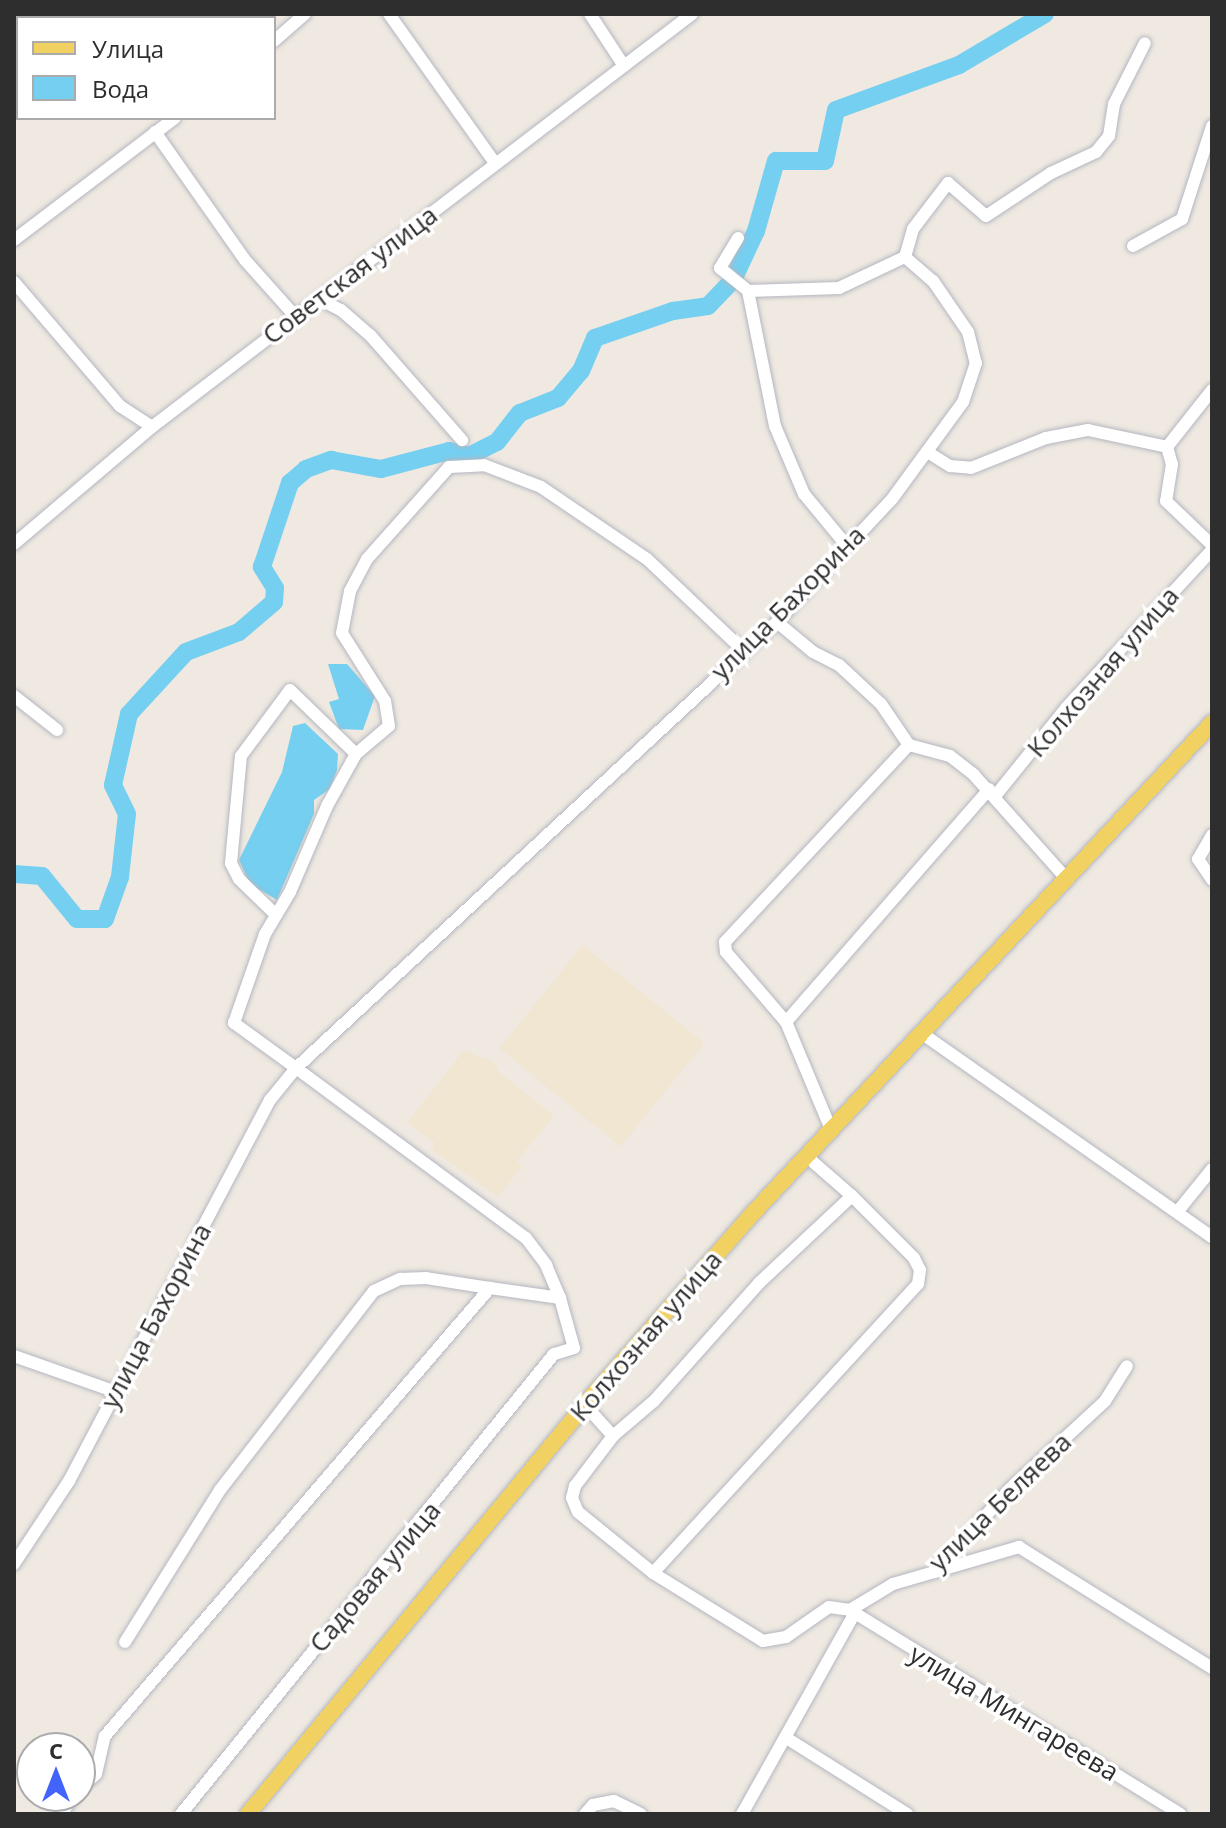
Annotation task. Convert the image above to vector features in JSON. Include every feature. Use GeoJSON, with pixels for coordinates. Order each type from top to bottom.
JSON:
{"type":"FeatureCollection","features":[{"type":"Feature","properties":{"kind":"main road","name":"Колхозная улица"},"geometry":{"type":"LineString","coordinates":[[248,1814],[585,1405],[805,1155],[1212,723]]}},
{"type":"Feature","properties":{"kind":"street"},"geometry":{"type":"LineString","coordinates":[[276,39],[305,14]]}},
{"type":"Feature","properties":{"kind":"street"},"geometry":{"type":"LineString","coordinates":[[389,14],[495,163]]}},
{"type":"Feature","properties":{"kind":"street"},"geometry":{"type":"LineString","coordinates":[[590,14],[624,66]]}},
{"type":"Feature","properties":{"kind":"street","name":"Советская улица"},"geometry":{"type":"LineString","coordinates":[[14,544],[152,427],[692,14]]}},
{"type":"Feature","properties":{"kind":"street"},"geometry":{"type":"LineString","coordinates":[[748,291],[839,288],[905,257],[913,229],[948,183],[986,216],[1051,173],[1096,152],[1109,136],[1114,104],[1145,43]]}},
{"type":"Feature","properties":{"kind":"street"},"geometry":{"type":"LineString","coordinates":[[14,240],[172,120]]}},
{"type":"Feature","properties":{"kind":"street"},"geometry":{"type":"LineString","coordinates":[[1133,246],[1182,219],[1212,126]]}},
{"type":"Feature","properties":{"kind":"street"},"geometry":{"type":"LineString","coordinates":[[155,132],[236,249],[295,316]]}},
{"type":"Feature","properties":{"kind":"street"},"geometry":{"type":"LineString","coordinates":[[738,238],[720,268],[748,291],[775,426],[804,494],[847,546]]}},
{"type":"Feature","properties":{"kind":"street","name":"улица Бахорина"},"geometry":{"type":"LineString","coordinates":[[14,1564],[41,1529],[270,1100],[296,1068],[743,650],[777,622],[929,453],[973,383],[976,363],[968,332],[933,281],[905,257]]}},
{"type":"Feature","properties":{"kind":"street"},"geometry":{"type":"LineString","coordinates":[[14,282],[120,406],[152,427]]}},
{"type":"Feature","properties":{"kind":"street"},"geometry":{"type":"LineString","coordinates":[[319,299],[341,310],[370,335],[462,440]]}},
{"type":"Feature","properties":{"kind":"street"},"geometry":{"type":"LineString","coordinates":[[1167,447],[1212,390]]}},
{"type":"Feature","properties":{"kind":"street"},"geometry":{"type":"LineString","coordinates":[[929,453],[950,466],[971,468],[1046,438],[1088,430],[1167,447]]}},
{"type":"Feature","properties":{"kind":"street"},"geometry":{"type":"LineString","coordinates":[[1167,447],[1172,464],[1166,501],[1212,547]]}},
{"type":"Feature","properties":{"kind":"street"},"geometry":{"type":"LineString","coordinates":[[560,1298],[546,1265],[526,1238],[234,1023],[237,1003],[276,915],[356,754],[389,726],[389,713],[342,633],[344,610],[367,559],[449,467],[465,464],[504,469],[647,559],[743,650]]}},
{"type":"Feature","properties":{"kind":"street","name":"Колхозная улица"},"geometry":{"type":"LineString","coordinates":[[786,1022],[1212,547]]}},
{"type":"Feature","properties":{"kind":"street"},"geometry":{"type":"LineString","coordinates":[[777,622],[870,694],[909,745],[950,756],[993,792],[1065,877]]}},
{"type":"Feature","properties":{"kind":"street"},"geometry":{"type":"LineString","coordinates":[[276,915],[239,879],[231,863],[241,756],[290,690],[356,754]]}},
{"type":"Feature","properties":{"kind":"street"},"geometry":{"type":"LineString","coordinates":[[14,696],[57,730]]}},
{"type":"Feature","properties":{"kind":"street"},"geometry":{"type":"LineString","coordinates":[[830,1127],[786,1022],[726,952],[725,942],[909,745]]}},
{"type":"Feature","properties":{"kind":"street"},"geometry":{"type":"LineString","coordinates":[[1212,835],[1198,859],[1212,880]]}},
{"type":"Feature","properties":{"kind":"street"},"geometry":{"type":"LineString","coordinates":[[920,1032],[1116,1166],[1212,1237]]}},
{"type":"Feature","properties":{"kind":"street"},"geometry":{"type":"LineString","coordinates":[[653,1573],[918,1284],[920,1270],[914,1258],[852,1196],[805,1155]]}},
{"type":"Feature","properties":{"kind":"street"},"geometry":{"type":"LineString","coordinates":[[1178,1211],[1212,1169]]}},
{"type":"Feature","properties":{"kind":"street"},"geometry":{"type":"LineString","coordinates":[[852,1196],[759,1283],[654,1401],[613,1436],[575,1486],[572,1498],[578,1512],[653,1573],[763,1641],[786,1637],[829,1607],[852,1611]]}},
{"type":"Feature","properties":{"kind":"street"},"geometry":{"type":"LineString","coordinates":[[125,1642],[220,1490],[374,1291],[400,1279],[426,1278],[560,1298]]}},
{"type":"Feature","properties":{"kind":"street"},"geometry":{"type":"LineString","coordinates":[[96,1774],[105,1736],[490,1288]]}},
{"type":"Feature","properties":{"kind":"street","name":"Садовая улица"},"geometry":{"type":"LineString","coordinates":[[181,1814],[554,1354],[574,1348],[560,1298]]}},
{"type":"Feature","properties":{"kind":"street"},"geometry":{"type":"LineString","coordinates":[[14,1356],[116,1392]]}},
{"type":"Feature","properties":{"kind":"street","name":"улица Беляева"},"geometry":{"type":"LineString","coordinates":[[742,1814],[788,1739],[852,1611],[893,1584],[934,1572],[1010,1489],[1105,1401],[1127,1366]]}},
{"type":"Feature","properties":{"kind":"street"},"geometry":{"type":"LineString","coordinates":[[585,1405],[613,1436]]}},
{"type":"Feature","properties":{"kind":"street"},"geometry":{"type":"LineString","coordinates":[[934,1572],[1019,1547],[1212,1668]]}},
{"type":"Feature","properties":{"kind":"street","name":"улица Мингареева"},"geometry":{"type":"LineString","coordinates":[[852,1611],[1180,1814]]}},
{"type":"Feature","properties":{"kind":"street"},"geometry":{"type":"LineString","coordinates":[[788,1739],[907,1814]]}},
{"type":"Feature","properties":{"kind":"street"},"geometry":{"type":"LineString","coordinates":[[585,1814],[593,1805],[614,1801],[641,1814]]}},
{"type":"Feature","properties":{"kind":"shaded area"},"geometry":{"type":"Polygon","coordinates":[[[583,945],[704,1043],[621,1147],[499,1048],[583,945]]]}},
{"type":"Feature","properties":{"kind":"shaded area"},"geometry":{"type":"Polygon","coordinates":[[[464,1050],[495,1063],[498,1071],[554,1116],[517,1161],[522,1166],[498,1197],[431,1149],[435,1143],[407,1123],[464,1050]]]}},
{"type":"Feature","properties":{"kind":"water"},"geometry":{"type":"Polygon","coordinates":[[[328,664],[347,664],[375,696],[363,730],[339,729],[329,702],[339,699],[328,664]]]}},
{"type":"Feature","properties":{"kind":"water"},"geometry":{"type":"Polygon","coordinates":[[[305,723],[338,754],[337,770],[330,789],[314,800],[314,814],[277,900],[250,884],[239,860],[282,772],[293,726],[305,723]]]}},
{"type":"Feature","properties":{"kind":"waterway"},"geometry":{"type":"LineString","coordinates":[[14,874],[42,876],[77,919],[105,919],[120,877],[127,814],[113,785],[129,714],[186,652],[239,632],[274,602],[275,588],[262,567],[290,483],[306,469],[331,460],[381,469],[449,451],[469,456],[497,442],[520,413],[558,398],[581,371],[595,338],[673,311],[708,306],[733,280],[756,231],[776,161],[825,161],[836,110],[959,65],[1045,14]]}}]}
